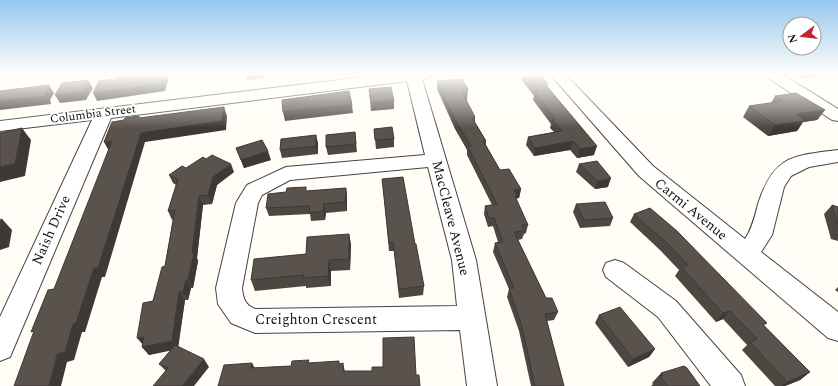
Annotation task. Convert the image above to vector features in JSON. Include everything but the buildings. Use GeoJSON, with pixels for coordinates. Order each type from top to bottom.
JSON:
{"type":"FeatureCollection","features":[{"type":"Feature","properties":{"kind":"street","name":"Columbia Street"},"geometry":{"type":"LineString","coordinates":[[0,126],[276,92]]}},
{"type":"Feature","properties":{"kind":"street","name":"MacCleave Avenue"},"geometry":{"type":"LineString","coordinates":[[423,92],[436,160],[464,260],[482,386]]}},
{"type":"Feature","properties":{"kind":"street","name":"Carmi Avenue"},"geometry":{"type":"LineString","coordinates":[[574,92],[646,171],[838,329]]}},
{"type":"Feature","properties":{"kind":"street"},"geometry":{"type":"LineString","coordinates":[[800,92],[838,116]]}},
{"type":"Feature","properties":{"kind":"street","name":"Naish Drive"},"geometry":{"type":"LineString","coordinates":[[0,348],[104,113]]}},
{"type":"Feature","properties":{"kind":"street"},"geometry":{"type":"LineString","coordinates":[[747,254],[760,235],[774,187],[784,171],[804,161],[838,156]]}},
{"type":"Feature","properties":{"kind":"street","name":"Creighton Crescent"},"geometry":{"type":"LineString","coordinates":[[436,160],[286,174],[254,190],[247,203],[229,288],[231,304],[240,315],[255,321],[472,318]]}},
{"type":"Feature","properties":{"kind":"street"},"geometry":{"type":"LineString","coordinates":[[615,270],[667,309],[730,386]]}}]}
